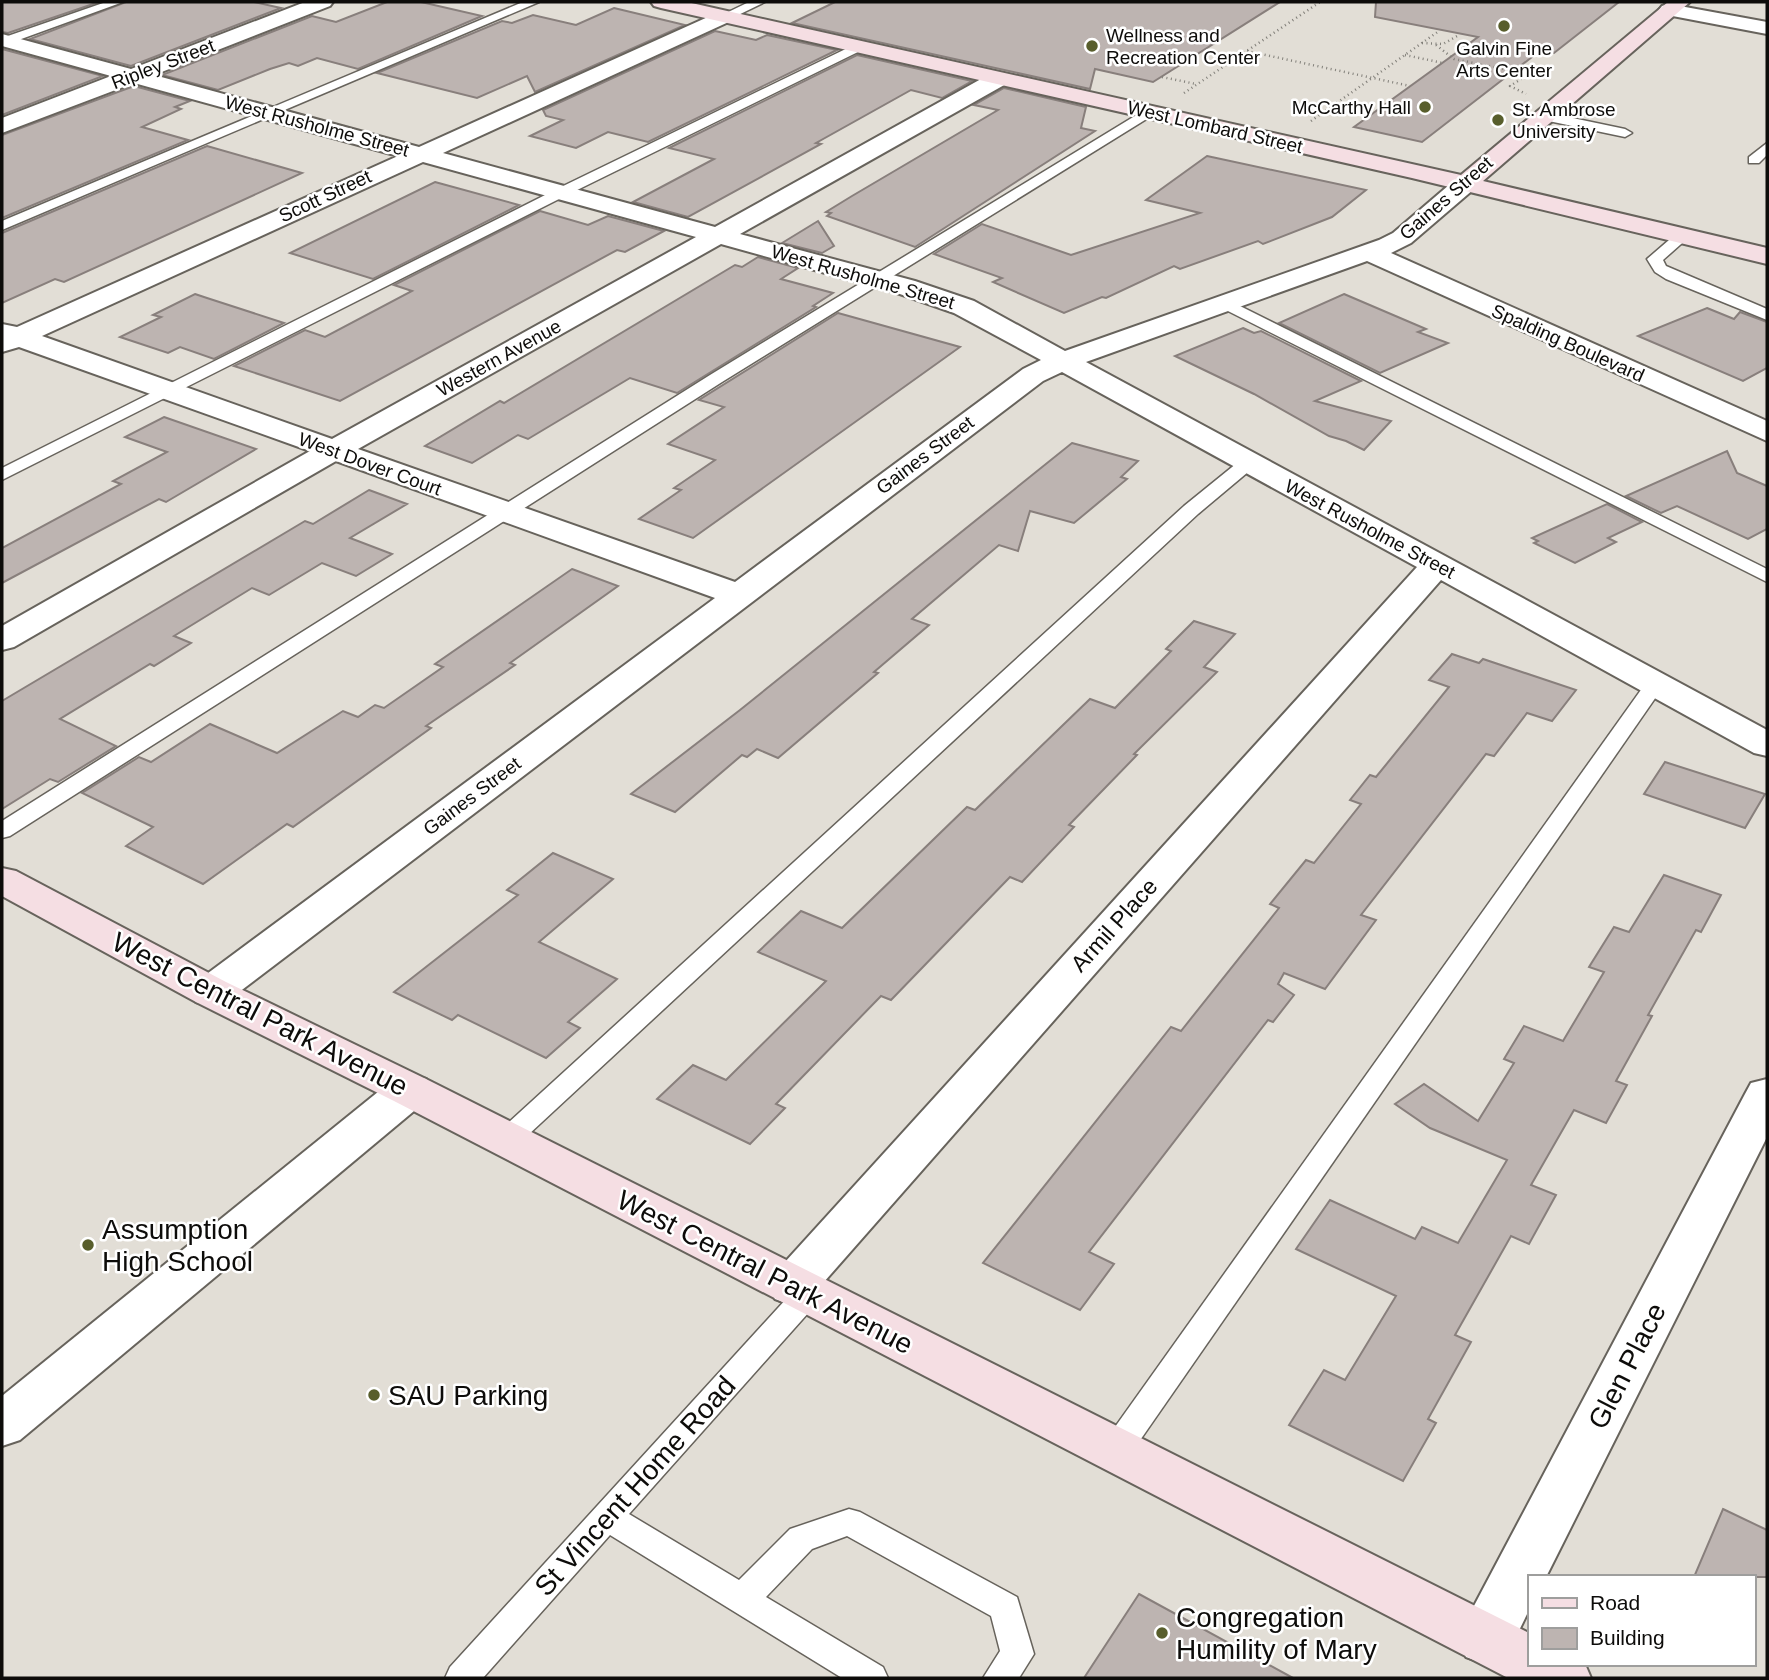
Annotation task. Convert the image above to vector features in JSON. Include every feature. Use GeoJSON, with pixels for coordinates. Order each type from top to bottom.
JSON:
{"type":"FeatureCollection","features":[{"type":"Feature","properties":{"kind":"street","name":"Ripley Street"},"geometry":{"type":"LineString","coordinates":[[2,126],[323,2]]}},
{"type":"Feature","properties":{"kind":"street","name":"West Lombard Street"},"geometry":{"type":"LineString","coordinates":[[661,2],[1465,184],[1767,256]]}},
{"type":"Feature","properties":{"kind":"street"},"geometry":{"type":"LineString","coordinates":[[1674,6],[1767,28]]}},
{"type":"Feature","properties":{"kind":"street","name":"Gaines Street"},"geometry":{"type":"LineString","coordinates":[[211,992],[1033,375],[1063,361],[1370,253],[1402,239],[1465,184],[1539,106],[1674,6]]}},
{"type":"Feature","properties":{"kind":"street","name":"Scott Street"},"geometry":{"type":"LineString","coordinates":[[7,337],[726,16]]}},
{"type":"Feature","properties":{"kind":"street","name":"West Rusholme Street"},"geometry":{"type":"LineString","coordinates":[[3,41],[718,235],[964,307],[1767,745]]}},
{"type":"Feature","properties":{"kind":"street","name":"Western Avenue"},"geometry":{"type":"LineString","coordinates":[[2,640],[334,450],[998,79]]}},
{"type":"Feature","properties":{"kind":"street","name":"Spalding Boulevard"},"geometry":{"type":"LineString","coordinates":[[1370,253],[1767,432]]}},
{"type":"Feature","properties":{"kind":"street","name":"West Dover Court"},"geometry":{"type":"LineString","coordinates":[[7,337],[334,450],[739,595]]}},
{"type":"Feature","properties":{"kind":"street","name":"Armil Place"},"geometry":{"type":"LineString","coordinates":[[800,1290],[1437,565]]}},
{"type":"Feature","properties":{"kind":"street","name":"West Central Park Avenue"},"geometry":{"type":"LineString","coordinates":[[2,880],[211,992],[410,1090],[505,1141],[1528,1660]]}},
{"type":"Feature","properties":{"kind":"street"},"geometry":{"type":"LineString","coordinates":[[2,1425],[410,1090]]}},
{"type":"Feature","properties":{"kind":"street","name":"Glen Place"},"geometry":{"type":"LineString","coordinates":[[1486,1639],[1767,1094]]}},
{"type":"Feature","properties":{"kind":"street"},"geometry":{"type":"LineString","coordinates":[[1540,1666],[1563,1678]]}},
{"type":"Feature","properties":{"kind":"lane"},"geometry":{"type":"LineString","coordinates":[[3,41],[117,2]]}},
{"type":"Feature","properties":{"kind":"lane"},"geometry":{"type":"LineString","coordinates":[[2,226],[533,2]]}},
{"type":"Feature","properties":{"kind":"lane"},"geometry":{"type":"LineString","coordinates":[[726,16],[759,2]]}},
{"type":"Feature","properties":{"kind":"lane"},"geometry":{"type":"LineString","coordinates":[[2,475],[856,47]]}},
{"type":"Feature","properties":{"kind":"lane"},"geometry":{"type":"LineString","coordinates":[[1539,106],[1625,133]]}},
{"type":"Feature","properties":{"kind":"lane"},"geometry":{"type":"LineString","coordinates":[[2,831],[503,511],[874,279],[1148,113]]}},
{"type":"Feature","properties":{"kind":"lane"},"geometry":{"type":"LineString","coordinates":[[1754,160],[1767,147]]}},
{"type":"Feature","properties":{"kind":"lane"},"geometry":{"type":"LineString","coordinates":[[1681,237],[1655,259],[1660,269],[1767,315]]}},
{"type":"Feature","properties":{"kind":"lane"},"geometry":{"type":"LineString","coordinates":[[1226,304],[1767,576]]}},
{"type":"Feature","properties":{"kind":"lane"},"geometry":{"type":"LineString","coordinates":[[505,1141],[1191,510],[1248,463]]}},
{"type":"Feature","properties":{"kind":"lane"},"geometry":{"type":"LineString","coordinates":[[1116,1450],[1655,684]]}},
{"type":"Feature","properties":{"kind":"lane","name":"St Vincent Home Road"},"geometry":{"type":"LineString","coordinates":[[463,1678],[607,1517],[800,1290]]}},
{"type":"Feature","properties":{"kind":"lane"},"geometry":{"type":"LineString","coordinates":[[607,1517],[872,1678]]}},
{"type":"Feature","properties":{"kind":"lane"},"geometry":{"type":"LineString","coordinates":[[741,1600],[802,1539],[849,1522],[1005,1608],[1017,1654],[1000,1678]]}},
{"type":"Feature","properties":{"kind":"path"},"geometry":{"type":"LineString","coordinates":[[1175,98],[1320,2]]}},
{"type":"Feature","properties":{"kind":"path"},"geometry":{"type":"LineString","coordinates":[[1304,126],[1439,31]]}},
{"type":"Feature","properties":{"kind":"path"},"geometry":{"type":"LineString","coordinates":[[1422,43],[1443,44],[1459,35]]}},
{"type":"Feature","properties":{"kind":"path"},"geometry":{"type":"LineString","coordinates":[[1436,44],[1454,59],[1529,74],[1510,86],[1539,106]]}},
{"type":"Feature","properties":{"kind":"path"},"geometry":{"type":"LineString","coordinates":[[1246,51],[1410,86]]}},
{"type":"Feature","properties":{"kind":"path"},"geometry":{"type":"LineString","coordinates":[[1405,55],[1443,63]]}},
{"type":"Feature","properties":{"kind":"path"},"geometry":{"type":"LineString","coordinates":[[1162,77],[1196,84]]}},
{"type":"Feature","properties":{"kind":"building"},"geometry":{"type":"Polygon","coordinates":[[[2,2],[99,2],[8,33],[2,32],[2,2]]]}},
{"type":"Feature","properties":{"kind":"building"},"geometry":{"type":"Polygon","coordinates":[[[126,2],[254,2],[281,8],[131,66],[30,39],[126,2]]]}},
{"type":"Feature","properties":{"kind":"building"},"geometry":{"type":"Polygon","coordinates":[[[387,2],[421,2],[482,16],[358,69],[317,58],[298,66],[289,63],[270,69],[218,90],[162,75],[312,16],[336,22],[387,2]]]}},
{"type":"Feature","properties":{"kind":"building","name":"Wellness and Recreation Center"},"geometry":{"type":"Polygon","coordinates":[[[835,2],[1280,2],[1153,82],[1095,69],[1090,89],[792,23],[835,2]]]}},
{"type":"Feature","properties":{"kind":"building"},"geometry":{"type":"Polygon","coordinates":[[[1376,2],[1619,2],[1554,53],[1541,50],[1422,142],[1354,127],[1478,37],[1375,17],[1376,2]]]}},
{"type":"Feature","properties":{"kind":"building"},"geometry":{"type":"Polygon","coordinates":[[[614,8],[685,25],[535,92],[527,76],[477,98],[377,73],[502,21],[512,23],[533,15],[576,25],[614,8]]]}},
{"type":"Feature","properties":{"kind":"building"},"geometry":{"type":"Polygon","coordinates":[[[715,31],[756,40],[767,35],[837,50],[648,142],[608,132],[576,148],[530,136],[563,120],[546,116],[543,110],[715,31]]]}},
{"type":"Feature","properties":{"kind":"building"},"geometry":{"type":"Polygon","coordinates":[[[2,49],[103,76],[2,115],[2,49]]]}},
{"type":"Feature","properties":{"kind":"building"},"geometry":{"type":"Polygon","coordinates":[[[857,55],[972,81],[942,98],[911,90],[816,143],[821,144],[688,217],[633,202],[714,159],[669,148],[857,55]]]}},
{"type":"Feature","properties":{"kind":"building"},"geometry":{"type":"Polygon","coordinates":[[[134,86],[190,101],[175,107],[181,109],[142,127],[188,140],[2,218],[2,135],[134,86]]]}},
{"type":"Feature","properties":{"kind":"building"},"geometry":{"type":"Polygon","coordinates":[[[1004,88],[1086,107],[1081,128],[1095,131],[915,247],[827,216],[831,213],[826,212],[998,110],[974,105],[1004,88]]]}},
{"type":"Feature","properties":{"kind":"building"},"geometry":{"type":"Polygon","coordinates":[[[207,146],[302,173],[64,282],[55,279],[2,303],[2,233],[207,146]]]}},
{"type":"Feature","properties":{"kind":"building"},"geometry":{"type":"Polygon","coordinates":[[[1207,156],[1366,190],[1332,217],[1263,244],[1258,241],[1180,269],[1174,266],[1106,298],[1102,297],[1064,313],[993,282],[1002,278],[934,254],[982,224],[1071,255],[1200,213],[1146,200],[1207,156]]]}},
{"type":"Feature","properties":{"kind":"building"},"geometry":{"type":"Polygon","coordinates":[[[435,182],[519,205],[373,279],[290,253],[435,182]]]}},
{"type":"Feature","properties":{"kind":"building"},"geometry":{"type":"Polygon","coordinates":[[[540,211],[588,225],[608,216],[664,231],[625,252],[617,250],[340,401],[234,366],[305,330],[325,337],[412,291],[394,285],[540,211]]]}},
{"type":"Feature","properties":{"kind":"building"},"geometry":{"type":"Polygon","coordinates":[[[818,221],[834,246],[822,253],[782,243],[818,221]]]}},
{"type":"Feature","properties":{"kind":"building"},"geometry":{"type":"Polygon","coordinates":[[[758,257],[798,268],[781,279],[833,293],[813,306],[816,307],[677,393],[630,378],[528,439],[518,435],[472,463],[425,446],[500,401],[504,403],[735,265],[742,267],[758,257]]]}},
{"type":"Feature","properties":{"kind":"building"},"geometry":{"type":"Polygon","coordinates":[[[195,294],[284,323],[214,359],[180,347],[168,353],[120,337],[161,317],[153,315],[195,294]]]}},
{"type":"Feature","properties":{"kind":"building"},"geometry":{"type":"Polygon","coordinates":[[[1344,294],[1426,329],[1418,332],[1448,343],[1380,373],[1279,323],[1344,294]]]}},
{"type":"Feature","properties":{"kind":"building"},"geometry":{"type":"Polygon","coordinates":[[[1707,308],[1734,319],[1740,312],[1767,322],[1767,368],[1743,381],[1638,336],[1707,308]]]}},
{"type":"Feature","properties":{"kind":"building"},"geometry":{"type":"Polygon","coordinates":[[[838,313],[960,347],[693,538],[639,519],[681,490],[674,488],[715,460],[668,444],[724,407],[699,400],[838,313]]]}},
{"type":"Feature","properties":{"kind":"building"},"geometry":{"type":"Polygon","coordinates":[[[1243,328],[1254,333],[1261,331],[1361,381],[1315,401],[1391,421],[1364,450],[1329,436],[1254,394],[1175,356],[1243,328]]]}},
{"type":"Feature","properties":{"kind":"building"},"geometry":{"type":"Polygon","coordinates":[[[164,417],[256,449],[166,502],[159,499],[2,583],[2,548],[121,484],[113,481],[167,452],[125,437],[164,417]]]}},
{"type":"Feature","properties":{"kind":"building"},"geometry":{"type":"Polygon","coordinates":[[[1072,443],[1138,461],[1121,477],[1127,479],[1074,523],[1030,511],[1018,551],[999,545],[912,619],[929,625],[874,672],[878,673],[778,758],[757,749],[747,757],[742,755],[675,812],[631,794],[740,710],[1072,443]]]}},
{"type":"Feature","properties":{"kind":"building"},"geometry":{"type":"Polygon","coordinates":[[[1727,451],[1737,473],[1767,486],[1767,529],[1748,539],[1677,506],[1661,513],[1626,496],[1727,451]]]}},
{"type":"Feature","properties":{"kind":"building"},"geometry":{"type":"Polygon","coordinates":[[[369,490],[407,504],[350,538],[392,554],[356,576],[322,563],[269,595],[252,588],[174,636],[191,643],[154,666],[150,664],[60,719],[116,746],[58,782],[50,779],[2,809],[2,701],[305,521],[313,524],[369,490]]]}},
{"type":"Feature","properties":{"kind":"building"},"geometry":{"type":"Polygon","coordinates":[[[1607,504],[1642,522],[1608,538],[1616,542],[1575,563],[1534,543],[1538,541],[1532,538],[1607,504]]]}},
{"type":"Feature","properties":{"kind":"building"},"geometry":{"type":"Polygon","coordinates":[[[572,569],[618,586],[510,663],[515,665],[426,726],[431,728],[293,827],[287,824],[203,884],[126,846],[153,827],[82,793],[139,757],[151,762],[210,724],[277,753],[343,711],[358,717],[375,705],[384,708],[443,667],[435,664],[572,569]]]}},
{"type":"Feature","properties":{"kind":"building"},"geometry":{"type":"Polygon","coordinates":[[[1194,621],[1235,634],[1204,667],[1217,672],[1134,754],[1137,755],[1069,825],[1074,827],[1022,882],[1010,877],[891,1000],[881,996],[776,1104],[785,1108],[750,1144],[657,1099],[693,1065],[726,1080],[826,981],[758,952],[801,911],[842,928],[967,807],[975,810],[1090,699],[1115,708],[1171,651],[1166,649],[1194,621]]]}},
{"type":"Feature","properties":{"kind":"building"},"geometry":{"type":"Polygon","coordinates":[[[1452,654],[1479,663],[1483,659],[1576,690],[1552,721],[1527,713],[1494,756],[1486,754],[1361,915],[1376,920],[1325,989],[1284,973],[1278,984],[1294,995],[1273,1022],[1268,1020],[1089,1252],[1114,1264],[1080,1310],[983,1263],[1171,1027],[1181,1031],[1279,908],[1270,904],[1306,860],[1314,863],[1361,804],[1350,800],[1370,775],[1376,777],[1449,687],[1429,680],[1452,654]]]}},
{"type":"Feature","properties":{"kind":"building"},"geometry":{"type":"Polygon","coordinates":[[[1665,762],[1765,794],[1745,828],[1644,794],[1665,762]]]}},
{"type":"Feature","properties":{"kind":"building"},"geometry":{"type":"Polygon","coordinates":[[[553,853],[613,879],[539,942],[617,979],[568,1022],[580,1028],[546,1058],[458,1015],[452,1020],[394,992],[518,895],[507,890],[553,853]]]}},
{"type":"Feature","properties":{"kind":"building"},"geometry":{"type":"Polygon","coordinates":[[[1664,875],[1721,895],[1701,932],[1696,930],[1648,1015],[1652,1016],[1616,1081],[1627,1085],[1606,1123],[1574,1110],[1531,1185],[1556,1195],[1529,1244],[1511,1236],[1455,1335],[1471,1342],[1428,1419],[1436,1423],[1403,1481],[1289,1425],[1324,1370],[1345,1380],[1396,1296],[1296,1249],[1330,1200],[1415,1239],[1422,1227],[1458,1243],[1507,1160],[1430,1128],[1395,1104],[1424,1084],[1478,1121],[1514,1063],[1504,1059],[1524,1026],[1563,1041],[1604,972],[1589,967],[1614,927],[1629,932],[1664,875]]]}},
{"type":"Feature","properties":{"kind":"building"},"geometry":{"type":"Polygon","coordinates":[[[1723,1509],[1767,1530],[1767,1577],[1695,1575],[1723,1509]]]}},
{"type":"Feature","properties":{"kind":"building","name":"Congregation Humility of Mary"},"geometry":{"type":"Polygon","coordinates":[[[1139,1594],[1293,1678],[1084,1678],[1139,1594]]]}},
{"type":"Feature","properties":{"kind":"place","name":"Galvin Fine Arts Center"},"geometry":{"type":"Point","coordinates":[1504,26]}},
{"type":"Feature","properties":{"kind":"place","name":"Wellness and Recreation Center"},"geometry":{"type":"Point","coordinates":[1092,46]}},
{"type":"Feature","properties":{"kind":"place","name":"McCarthy Hall"},"geometry":{"type":"Point","coordinates":[1425,107]}},
{"type":"Feature","properties":{"kind":"place","name":"St. Ambrose University"},"geometry":{"type":"Point","coordinates":[1498,120]}},
{"type":"Feature","properties":{"kind":"place","name":"Assumption High School"},"geometry":{"type":"Point","coordinates":[88,1245]}},
{"type":"Feature","properties":{"kind":"place","name":"SAU Parking"},"geometry":{"type":"Point","coordinates":[374,1395]}},
{"type":"Feature","properties":{"kind":"place","name":"Congregation Humility of Mary"},"geometry":{"type":"Point","coordinates":[1162,1633]}}]}
